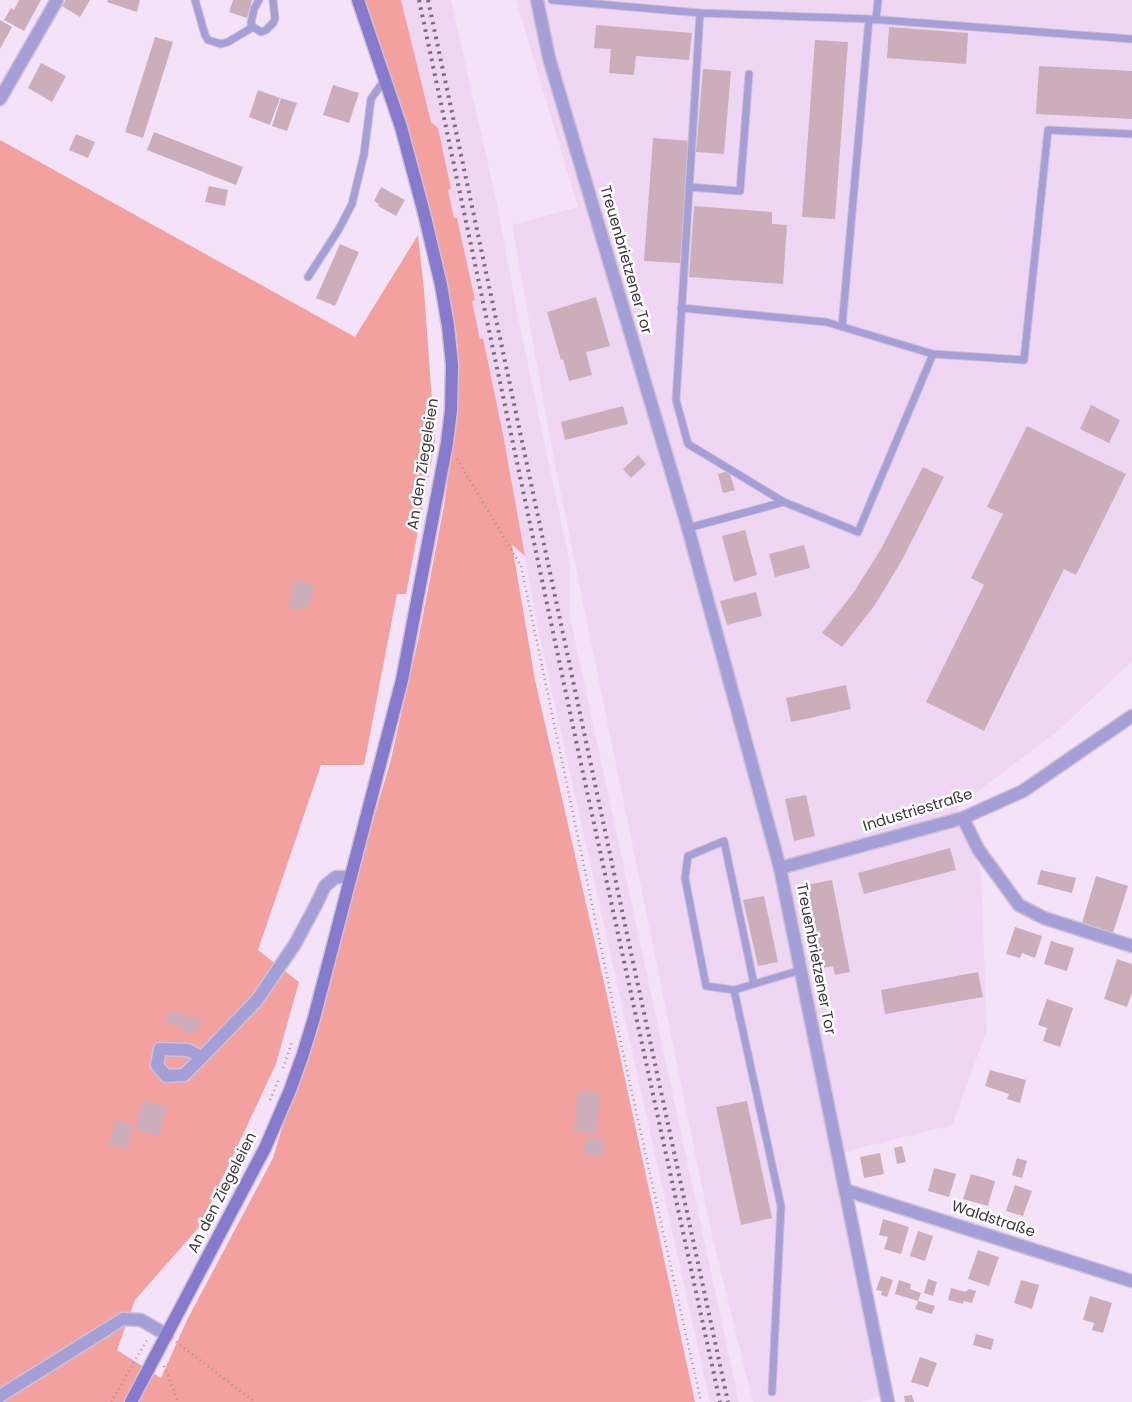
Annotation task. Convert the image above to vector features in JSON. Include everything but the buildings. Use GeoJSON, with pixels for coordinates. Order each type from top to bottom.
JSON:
{"type":"FeatureCollection","features":[{"type":"Feature","properties":{"kind":"street"},"geometry":{"type":"LineString","coordinates":[[0,99],[57,0]]}},
{"type":"Feature","properties":{"kind":"street","name":"An den Ziegeleien"},"geometry":{"type":"LineString","coordinates":[[131,1402],[257,1164],[290,1090],[314,1018],[402,680],[447,443],[452,365],[441,285],[414,170],[358,0]]}},
{"type":"Feature","properties":{"kind":"street","name":"Treuenbrietzener Tor"},"geometry":{"type":"LineString","coordinates":[[537,0],[549,58],[688,528],[780,868],[888,1402]]}},
{"type":"Feature","properties":{"kind":"street","name":"Industriestraße"},"geometry":{"type":"LineString","coordinates":[[780,868],[963,818],[1023,791],[1132,716]]}},
{"type":"Feature","properties":{"kind":"street"},"geometry":{"type":"LineString","coordinates":[[963,818],[978,849],[1019,905],[1044,918],[1132,946]]}},
{"type":"Feature","properties":{"kind":"street"},"geometry":{"type":"LineString","coordinates":[[202,1057],[257,1000],[295,944],[316,906],[324,886],[336,878],[351,877]]}},
{"type":"Feature","properties":{"kind":"street","name":"Waldstraße"},"geometry":{"type":"LineString","coordinates":[[845,1190],[1132,1281]]}},
{"type":"Feature","properties":{"kind":"street"},"geometry":{"type":"LineString","coordinates":[[0,1396],[122,1319],[141,1320],[167,1335]]}},
{"type":"Feature","properties":{"kind":"lane"},"geometry":{"type":"LineString","coordinates":[[196,0],[208,40],[221,44],[228,42],[253,27]]}},
{"type":"Feature","properties":{"kind":"lane"},"geometry":{"type":"LineString","coordinates":[[253,27],[252,18],[259,0]]}},
{"type":"Feature","properties":{"kind":"lane"},"geometry":{"type":"LineString","coordinates":[[253,27],[261,32],[273,24],[276,19],[273,0]]}},
{"type":"Feature","properties":{"kind":"lane"},"geometry":{"type":"LineString","coordinates":[[552,0],[641,4],[700,13],[872,19],[1132,39]]}},
{"type":"Feature","properties":{"kind":"lane"},"geometry":{"type":"LineString","coordinates":[[842,327],[872,19],[878,0]]}},
{"type":"Feature","properties":{"kind":"lane"},"geometry":{"type":"LineString","coordinates":[[700,13],[676,400],[688,444],[784,502],[858,532],[933,354]]}},
{"type":"Feature","properties":{"kind":"lane"},"geometry":{"type":"LineString","coordinates":[[689,187],[740,190],[749,74]]}},
{"type":"Feature","properties":{"kind":"lane"},"geometry":{"type":"LineString","coordinates":[[308,277],[352,204],[364,154],[371,99],[385,78]]}},
{"type":"Feature","properties":{"kind":"lane"},"geometry":{"type":"LineString","coordinates":[[682,308],[826,322],[933,354],[1024,360],[1048,130],[1132,134]]}},
{"type":"Feature","properties":{"kind":"lane"},"geometry":{"type":"LineString","coordinates":[[688,528],[784,502]]}},
{"type":"Feature","properties":{"kind":"lane"},"geometry":{"type":"LineString","coordinates":[[754,984],[724,841],[688,856],[685,878],[706,986],[734,990],[754,984],[800,970]]}},
{"type":"Feature","properties":{"kind":"lane"},"geometry":{"type":"LineString","coordinates":[[734,990],[781,1206],[772,1392]]}},
{"type":"Feature","properties":{"kind":"path"},"geometry":{"type":"LineString","coordinates":[[447,443],[521,566],[624,1056],[701,1402]]}},
{"type":"Feature","properties":{"kind":"path"},"geometry":{"type":"LineString","coordinates":[[269,1104],[293,1038]]}},
{"type":"Feature","properties":{"kind":"path"},"geometry":{"type":"LineString","coordinates":[[167,1335],[255,1402]]}},
{"type":"Feature","properties":{"kind":"path"},"geometry":{"type":"LineString","coordinates":[[111,1402],[148,1338]]}},
{"type":"Feature","properties":{"kind":"path"},"geometry":{"type":"LineString","coordinates":[[158,1350],[178,1402]]}},
{"type":"Feature","properties":{"kind":"shaded area"},"geometry":{"type":"Polygon","coordinates":[[[364,0],[401,0],[431,122],[438,128],[451,189],[448,190],[454,218],[457,218],[475,300],[472,301],[480,339],[483,338],[503,434],[525,556],[512,545],[535,680],[606,991],[695,1402],[0,1402],[0,140],[355,337],[418,235],[435,442],[406,594],[397,594],[364,765],[321,765],[258,950],[299,982],[276,1064],[200,1226],[135,1300],[117,1350],[161,1378],[187,1320],[273,1158],[390,763],[419,636],[444,506],[458,402],[457,338],[449,293],[417,159],[394,84],[364,0]]]}},
{"type":"Feature","properties":{"kind":"shaded area"},"geometry":{"type":"Polygon","coordinates":[[[401,0],[451,0],[495,195],[519,322],[570,564],[570,617],[739,1402],[710,1402],[537,624],[503,434],[483,339],[480,339],[472,301],[475,300],[457,218],[454,219],[448,189],[451,189],[431,122],[401,0]]]}},
{"type":"Feature","properties":{"kind":"shaded area"},"geometry":{"type":"Polygon","coordinates":[[[516,0],[1132,0],[1132,661],[1059,730],[957,807],[981,873],[987,1030],[952,1125],[832,1155],[886,1394],[862,1402],[753,1402],[712,1236],[554,460],[512,225],[578,207],[516,0]]]}},
{"type":"Feature","properties":{"kind":"railway"},"geometry":{"type":"LineString","coordinates":[[419,0],[578,750],[720,1402]]}},
{"type":"Feature","properties":{"kind":"railway"},"geometry":{"type":"LineString","coordinates":[[428,0],[728,1402]]}}]}
